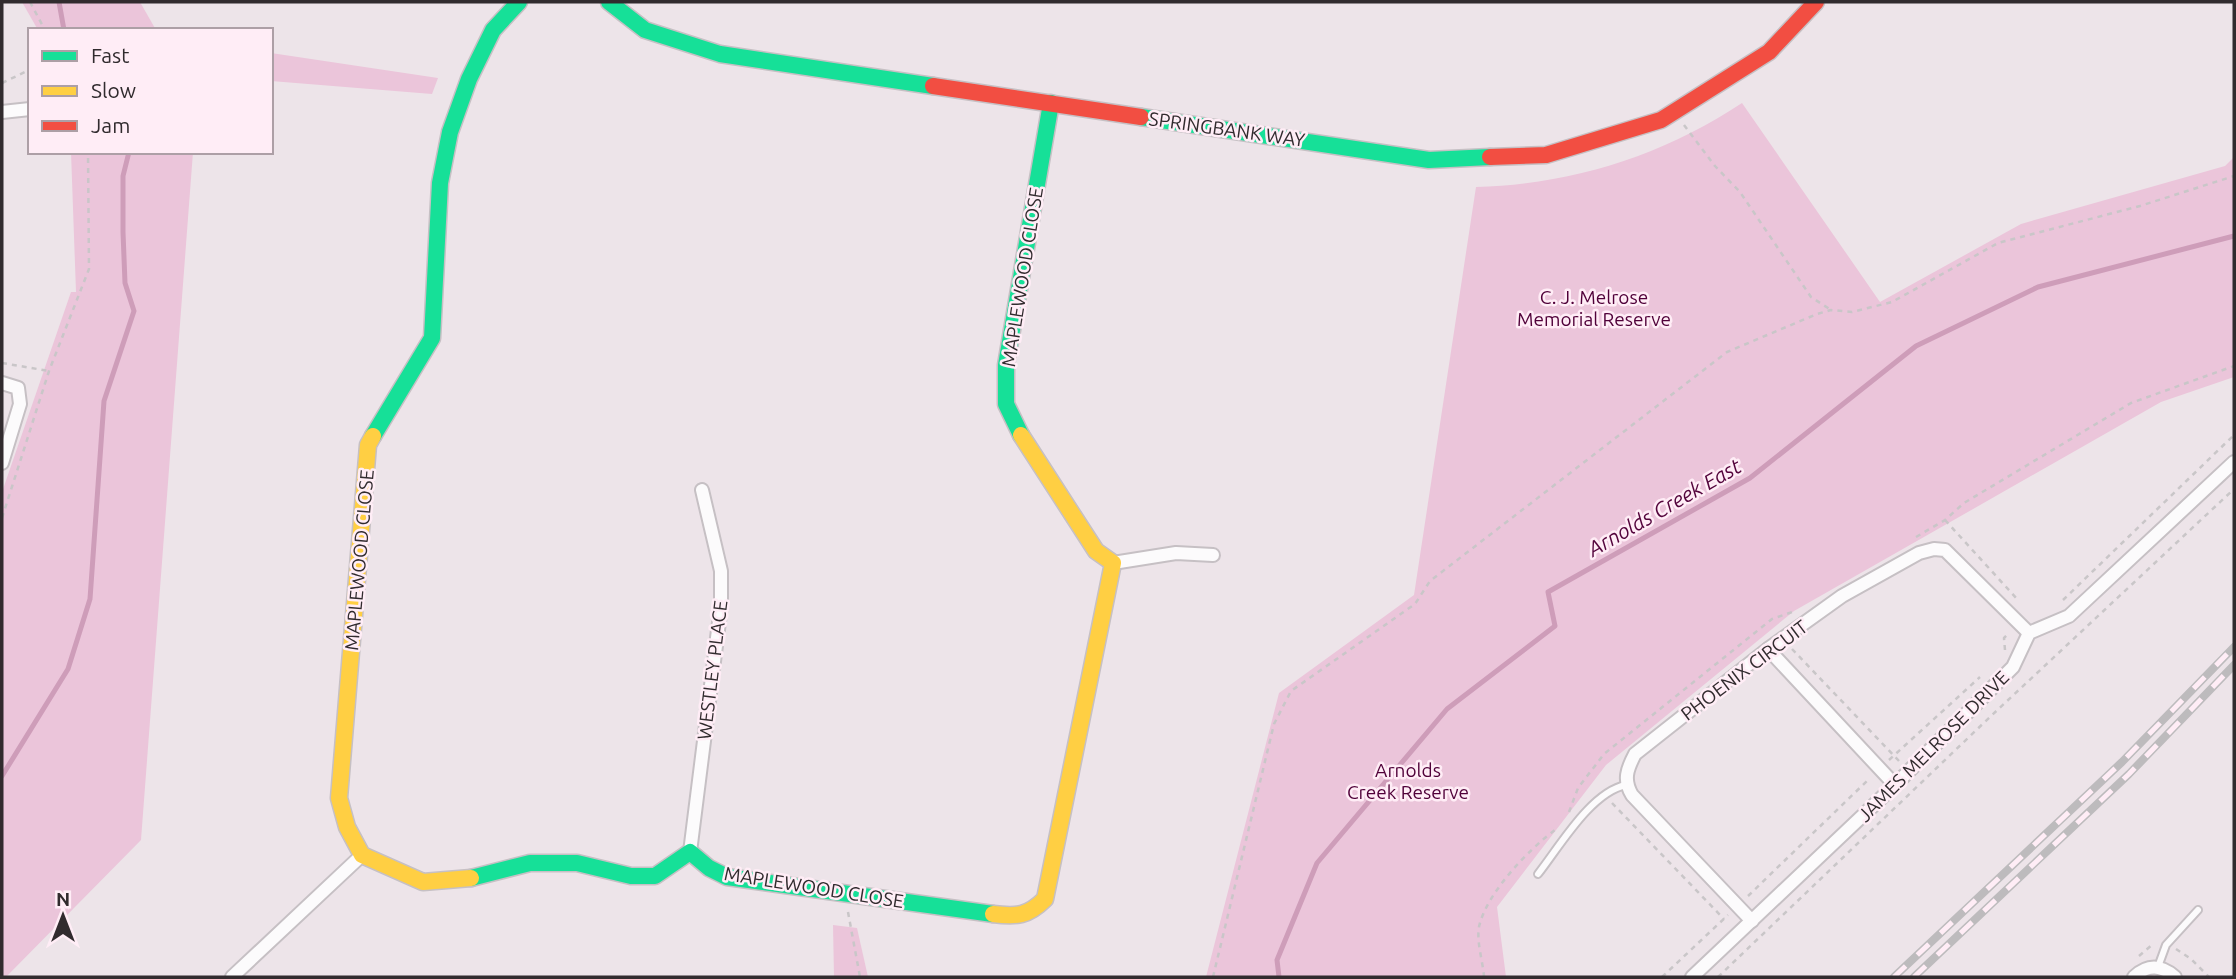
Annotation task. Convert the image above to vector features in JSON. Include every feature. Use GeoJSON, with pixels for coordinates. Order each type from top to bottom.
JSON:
{"type":"FeatureCollection","features":[{"type":"Feature","properties":{"kind":"street","name":"MAPLEWOOD CLOSE"},"geometry":{"type":"LineString","coordinates":[[362,855],[348,827],[339,798],[368,445],[432,338],[440,183],[450,132],[468,79],[493,30],[519,2]]}},
{"type":"Feature","properties":{"kind":"street","name":"SPRINGBANK WAY"},"geometry":{"type":"LineString","coordinates":[[610,2],[645,30],[720,54],[1429,160],[1546,155],[1669,116],[1769,52],[1816,2]]}},
{"type":"Feature","properties":{"kind":"street","name":"MAPLEWOOD CLOSE"},"geometry":{"type":"LineString","coordinates":[[690,852],[709,868],[727,877],[1007,916],[1032,912],[1045,899],[1113,563],[1096,551],[1018,430],[1006,404],[1006,365],[1051,103]]}},
{"type":"Feature","properties":{"kind":"street"},"geometry":{"type":"LineString","coordinates":[[2,112],[28,109]]}},
{"type":"Feature","properties":{"kind":"street"},"geometry":{"type":"LineString","coordinates":[[2,383],[18,388],[20,404],[18,418],[2,463]]}},
{"type":"Feature","properties":{"kind":"street"},"geometry":{"type":"LineString","coordinates":[[2029,633],[2069,616],[2234,462]]}},
{"type":"Feature","properties":{"kind":"street","name":"WESTLEY PLACE"},"geometry":{"type":"LineString","coordinates":[[690,852],[721,606],[721,571],[702,490]]}},
{"type":"Feature","properties":{"kind":"street","name":"PHOENIX CIRCUIT"},"geometry":{"type":"LineString","coordinates":[[1626,785],[1627,769],[1634,754],[1768,649],[1842,596],[1919,553],[1934,549],[1945,550],[2029,633]]}},
{"type":"Feature","properties":{"kind":"street"},"geometry":{"type":"LineString","coordinates":[[1113,563],[1176,553],[1213,555]]}},
{"type":"Feature","properties":{"kind":"street","name":"JAMES MELROSE DRIVE"},"geometry":{"type":"LineString","coordinates":[[1692,977],[1895,785],[2013,667],[2029,633]]}},
{"type":"Feature","properties":{"kind":"street"},"geometry":{"type":"LineString","coordinates":[[1768,649],[1895,785]]}},
{"type":"Feature","properties":{"kind":"street"},"geometry":{"type":"LineString","coordinates":[[1626,785],[1752,921]]}},
{"type":"Feature","properties":{"kind":"street"},"geometry":{"type":"LineString","coordinates":[[232,977],[362,855],[424,882],[464,880],[530,863],[577,863],[631,876],[655,876],[690,852]]}},
{"type":"Feature","properties":{"kind":"street"},"geometry":{"type":"LineString","coordinates":[[2134,977],[2149,968],[2158,967],[2175,977]]}},
{"type":"Feature","properties":{"kind":"lane"},"geometry":{"type":"LineString","coordinates":[[1538,874],[1590,807],[1613,788],[1626,785]]}},
{"type":"Feature","properties":{"kind":"lane"},"geometry":{"type":"LineString","coordinates":[[2158,967],[2166,945],[2198,910]]}},
{"type":"Feature","properties":{"kind":"path"},"geometry":{"type":"LineString","coordinates":[[30,2],[44,28]]}},
{"type":"Feature","properties":{"kind":"path"},"geometry":{"type":"LineString","coordinates":[[2,83],[25,72],[28,73]]}},
{"type":"Feature","properties":{"kind":"path"},"geometry":{"type":"LineString","coordinates":[[1689,133],[1714,166],[1740,192],[1811,297],[1831,310]]}},
{"type":"Feature","properties":{"kind":"path"},"geometry":{"type":"LineString","coordinates":[[2,518],[49,371],[89,269],[88,154]]}},
{"type":"Feature","properties":{"kind":"path"},"geometry":{"type":"LineString","coordinates":[[1213,977],[1274,724],[1291,691],[1415,604],[1430,581],[1727,352],[1817,314],[1831,310],[1852,312],[1892,302],[1998,243],[2140,206],[2234,176]]}},
{"type":"Feature","properties":{"kind":"path"},"geometry":{"type":"LineString","coordinates":[[2,363],[49,371]]}},
{"type":"Feature","properties":{"kind":"path"},"geometry":{"type":"LineString","coordinates":[[2058,604],[2234,435]]}},
{"type":"Feature","properties":{"kind":"path"},"geometry":{"type":"LineString","coordinates":[[1718,977],[2234,489]]}},
{"type":"Feature","properties":{"kind":"path"},"geometry":{"type":"LineString","coordinates":[[1945,520],[2020,602]]}},
{"type":"Feature","properties":{"kind":"path"},"geometry":{"type":"LineString","coordinates":[[1768,622],[1921,783]]}},
{"type":"Feature","properties":{"kind":"path"},"geometry":{"type":"LineString","coordinates":[[2005,655],[2004,638],[2018,624]]}},
{"type":"Feature","properties":{"kind":"path"},"geometry":{"type":"LineString","coordinates":[[1662,977],[1985,673]]}},
{"type":"Feature","properties":{"kind":"path"},"geometry":{"type":"LineString","coordinates":[[1604,794],[1724,919]]}},
{"type":"Feature","properties":{"kind":"path"},"geometry":{"type":"LineString","coordinates":[[845,892],[860,977]]}},
{"type":"Feature","properties":{"kind":"path"},"geometry":{"type":"LineString","coordinates":[[2190,971],[2196,964]]}},
{"type":"Feature","properties":{"kind":"green space"},"geometry":{"type":"Polygon","coordinates":[[[22,2],[140,2],[155,28],[37,28],[22,2]]]}},
{"type":"Feature","properties":{"kind":"green space"},"geometry":{"type":"Polygon","coordinates":[[[273,53],[438,78],[432,94],[273,81],[273,53]]]}},
{"type":"Feature","properties":{"kind":"green space","name":"Arnolds Creek Reserve"},"geometry":{"type":"Polygon","coordinates":[[[1742,103],[1880,302],[2021,224],[2225,166],[2234,157],[2234,377],[2161,402],[1794,611],[1606,765],[1497,907],[1506,977],[1206,977],[1279,693],[1414,595],[1476,187],[1547,180],[1615,164],[1680,138],[1742,103]]]}},
{"type":"Feature","properties":{"kind":"green space"},"geometry":{"type":"Polygon","coordinates":[[[71,154],[193,154],[141,840],[6,977],[2,977],[2,492],[71,292],[76,292],[71,154]]]}},
{"type":"Feature","properties":{"kind":"green space"},"geometry":{"type":"Polygon","coordinates":[[[833,925],[857,928],[868,977],[834,977],[833,925]]]}},
{"type":"Feature","properties":{"kind":"waterway"},"geometry":{"type":"LineString","coordinates":[[59,2],[64,28]]}},
{"type":"Feature","properties":{"kind":"waterway"},"geometry":{"type":"LineString","coordinates":[[2,776],[68,669],[90,599],[104,401],[134,311],[125,283],[123,232],[123,176],[128,154]]}},
{"type":"Feature","properties":{"kind":"waterway","name":"Arnolds Creek East"},"geometry":{"type":"LineString","coordinates":[[1279,977],[1277,960],[1317,863],[1447,709],[1555,626],[1548,592],[1750,478],[1916,346],[2038,287],[2234,236]]}},
{"type":"Feature","properties":{"kind":"railway"},"geometry":{"type":"LineString","coordinates":[[1894,977],[2122,762],[2234,647]]}},
{"type":"Feature","properties":{"kind":"railway"},"geometry":{"type":"LineString","coordinates":[[1914,977],[2129,774],[2234,665]]}},
{"type":"Feature","properties":{"kind":"traffic: fast"},"geometry":{"type":"LineString","coordinates":[[373,436],[432,338],[440,183],[450,132],[469,79],[493,30],[519,2]]}},
{"type":"Feature","properties":{"kind":"traffic: fast"},"geometry":{"type":"LineString","coordinates":[[609,2],[645,30],[720,54],[933,86]]}},
{"type":"Feature","properties":{"kind":"traffic: fast"},"geometry":{"type":"LineString","coordinates":[[1021,435],[1006,404],[1006,365],[1051,103]]}},
{"type":"Feature","properties":{"kind":"traffic: fast"},"geometry":{"type":"LineString","coordinates":[[1141,117],[1429,160],[1490,157]]}},
{"type":"Feature","properties":{"kind":"traffic: fast"},"geometry":{"type":"LineString","coordinates":[[471,878],[530,863],[577,863],[631,876],[655,876],[690,852],[709,868],[727,877],[993,914]]}},
{"type":"Feature","properties":{"kind":"traffic: slow"},"geometry":{"type":"LineString","coordinates":[[993,914],[1022,914],[1045,899],[1113,563],[1096,551],[1021,435]]}},
{"type":"Feature","properties":{"kind":"traffic: slow"},"geometry":{"type":"LineString","coordinates":[[373,436],[368,445],[339,798],[347,827],[362,855],[423,882],[471,878]]}},
{"type":"Feature","properties":{"kind":"traffic: jam"},"geometry":{"type":"LineString","coordinates":[[1490,157],[1546,155],[1661,120],[1769,52],[1816,2]]}},
{"type":"Feature","properties":{"kind":"traffic: jam"},"geometry":{"type":"LineString","coordinates":[[933,86],[1141,117]]}},
{"type":"Feature","properties":{"kind":"park label","name":"C. J. Melrose Memorial Reserve"},"geometry":{"type":"Point","coordinates":[1594,308]}}]}
